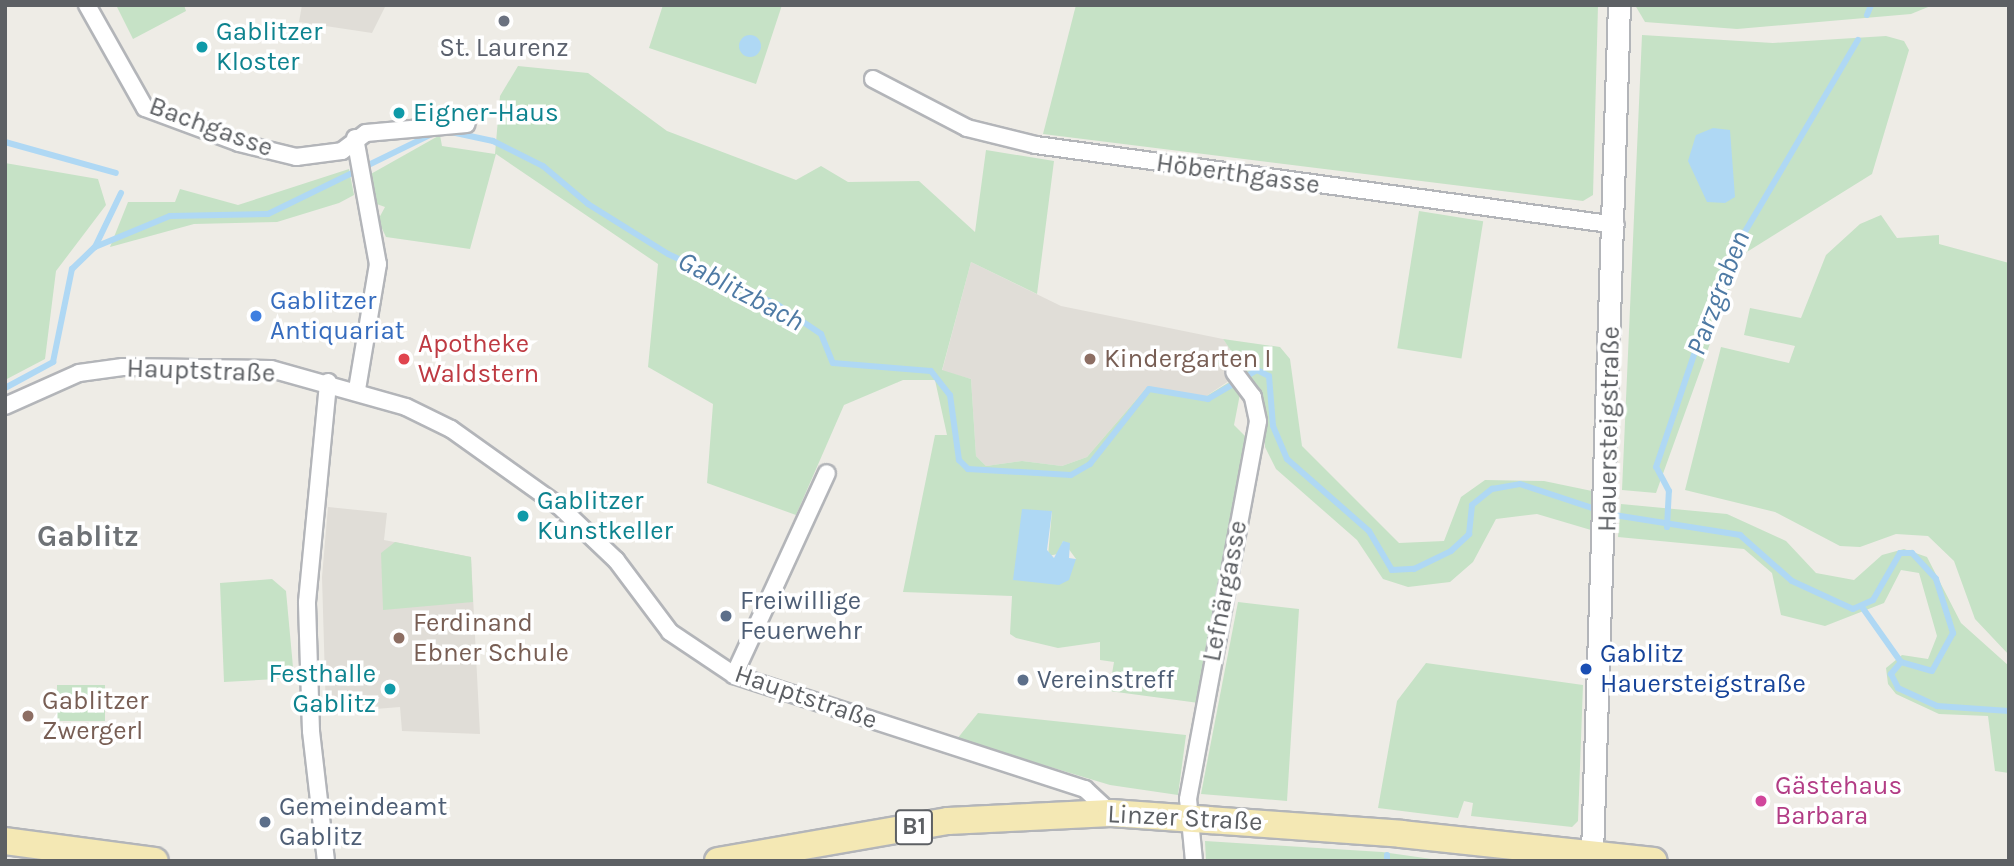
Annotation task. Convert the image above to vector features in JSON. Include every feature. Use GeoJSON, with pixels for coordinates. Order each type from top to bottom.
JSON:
{"type":"FeatureCollection","features":[{"type":"Feature","properties":{"kind":"main road","name":"Linzer Straße"},"geometry":{"type":"LineString","coordinates":[[718,861],[948,821],[1111,813],[1185,816],[1654,861]]}},
{"type":"Feature","properties":{"kind":"main road"},"geometry":{"type":"LineString","coordinates":[[5,841],[122,859],[155,861]]}},
{"type":"Feature","properties":{"kind":"street","name":"Bachgasse"},"geometry":{"type":"LineString","coordinates":[[87,5],[145,108],[296,157],[342,151],[418,124],[467,124]]}},
{"type":"Feature","properties":{"kind":"street","name":"Hauersteigstraße"},"geometry":{"type":"LineString","coordinates":[[1593,857],[1608,502],[1619,5]]}},
{"type":"Feature","properties":{"kind":"street","name":"Höberthgasse"},"geometry":{"type":"LineString","coordinates":[[873,79],[967,128],[1036,145],[1616,225]]}},
{"type":"Feature","properties":{"kind":"street"},"geometry":{"type":"LineString","coordinates":[[356,144],[378,264],[357,390]]}},
{"type":"Feature","properties":{"kind":"street","name":"Hauptstraße"},"geometry":{"type":"LineString","coordinates":[[5,406],[79,373],[123,367],[271,369],[357,390],[451,429],[559,506],[617,560],[670,632],[734,675],[1084,789],[1111,813]]}},
{"type":"Feature","properties":{"kind":"street","name":"Lefnärgasse"},"geometry":{"type":"LineString","coordinates":[[1185,816],[1258,421],[1246,387],[1234,372]]}},
{"type":"Feature","properties":{"kind":"street"},"geometry":{"type":"LineString","coordinates":[[326,861],[317,767],[308,566],[328,382]]}},
{"type":"Feature","properties":{"kind":"street"},"geometry":{"type":"LineString","coordinates":[[734,675],[827,473]]}},
{"type":"Feature","properties":{"kind":"street"},"geometry":{"type":"LineString","coordinates":[[1185,816],[1194,861]]}},
{"type":"Feature","properties":{"kind":"shaded area"},"geometry":{"type":"Polygon","coordinates":[[[302,5],[386,5],[372,33],[299,22],[302,5]]]}},
{"type":"Feature","properties":{"kind":"shaded area","name":"Kindergarten I"},"geometry":{"type":"Polygon","coordinates":[[[971,262],[1061,306],[1223,339],[1245,370],[1205,397],[1148,386],[1087,457],[1062,466],[1022,461],[986,466],[976,456],[971,379],[942,371],[971,262]]]}},
{"type":"Feature","properties":{"kind":"shaded area","name":"Ferdinand Ebner Schule"},"geometry":{"type":"Polygon","coordinates":[[[328,507],[387,513],[384,540],[471,557],[480,734],[402,731],[400,707],[326,713],[322,577],[328,507]]]}},
{"type":"Feature","properties":{"kind":"green space"},"geometry":{"type":"Polygon","coordinates":[[[116,5],[184,5],[186,11],[133,39],[116,5]]]}},
{"type":"Feature","properties":{"kind":"green space"},"geometry":{"type":"Polygon","coordinates":[[[663,5],[782,5],[756,84],[649,48],[663,5]]]}},
{"type":"Feature","properties":{"kind":"green space"},"geometry":{"type":"Polygon","coordinates":[[[1076,5],[1598,5],[1593,195],[1583,201],[1043,134],[1076,5]]]}},
{"type":"Feature","properties":{"kind":"green space"},"geometry":{"type":"Polygon","coordinates":[[[1635,5],[1933,5],[1911,14],[1737,29],[1645,22],[1635,5]]]}},
{"type":"Feature","properties":{"kind":"green space"},"geometry":{"type":"Polygon","coordinates":[[[1642,35],[1773,43],[1886,36],[1904,41],[1909,50],[1872,174],[1742,255],[1656,493],[1622,490],[1642,35]]]}},
{"type":"Feature","properties":{"kind":"green space"},"geometry":{"type":"Polygon","coordinates":[[[518,66],[588,73],[667,131],[796,180],[821,166],[848,182],[919,181],[975,232],[986,150],[1054,161],[1037,294],[971,262],[942,370],[971,379],[976,456],[986,466],[1022,461],[1062,466],[1087,457],[1148,386],[1205,397],[1231,381],[1240,394],[1234,425],[1250,441],[1199,703],[1109,691],[1114,662],[1100,660],[1100,642],[1058,648],[1016,638],[1010,634],[1012,596],[903,592],[935,435],[947,435],[935,380],[903,380],[844,405],[796,515],[707,483],[713,404],[648,367],[658,264],[496,154],[470,249],[386,237],[378,220],[385,207],[374,203],[369,175],[440,135],[442,146],[495,154],[500,96],[518,66]],[[1052,511],[1013,580],[1076,559],[1063,541],[1058,554],[1048,556],[1052,511]]]}},
{"type":"Feature","properties":{"kind":"green space"},"geometry":{"type":"Polygon","coordinates":[[[5,163],[98,179],[106,205],[56,271],[45,359],[5,380],[5,163]]]}},
{"type":"Feature","properties":{"kind":"green space"},"geometry":{"type":"Polygon","coordinates":[[[349,169],[354,195],[339,203],[277,222],[194,224],[110,247],[128,202],[175,202],[180,189],[238,205],[349,169]]]}},
{"type":"Feature","properties":{"kind":"green space"},"geometry":{"type":"Polygon","coordinates":[[[1419,211],[1483,221],[1461,358],[1397,348],[1419,211]]]}},
{"type":"Feature","properties":{"kind":"green space"},"geometry":{"type":"Polygon","coordinates":[[[1881,215],[1897,238],[1939,235],[1939,244],[2009,263],[2009,655],[1975,619],[1954,561],[1928,536],[1896,534],[1860,547],[1840,546],[1775,512],[1685,490],[1721,347],[1789,363],[1795,346],[1744,335],[1750,308],[1801,318],[1826,255],[1860,224],[1881,215]]]}},
{"type":"Feature","properties":{"kind":"green space"},"geometry":{"type":"Polygon","coordinates":[[[1223,339],[1280,347],[1290,359],[1302,446],[1399,543],[1444,541],[1461,497],[1485,480],[1544,481],[1592,491],[1591,530],[1537,514],[1496,519],[1473,562],[1450,582],[1408,587],[1383,579],[1357,540],[1276,469],[1265,447],[1263,397],[1223,339]]]}},
{"type":"Feature","properties":{"kind":"green space"},"geometry":{"type":"Polygon","coordinates":[[[1180,350],[1202,352],[1221,364],[1179,370],[1180,350]]]}},
{"type":"Feature","properties":{"kind":"green space"},"geometry":{"type":"Polygon","coordinates":[[[1621,504],[1727,514],[1786,541],[1816,573],[1854,580],[1882,555],[1904,549],[1927,557],[1961,623],[2009,666],[2009,773],[1995,771],[1988,716],[1939,714],[1896,694],[1888,684],[1886,668],[1902,655],[1928,659],[1937,636],[1919,573],[1901,570],[1884,603],[1825,626],[1781,615],[1772,573],[1744,549],[1618,537],[1621,504]]]}},
{"type":"Feature","properties":{"kind":"green space"},"geometry":{"type":"Polygon","coordinates":[[[395,542],[471,557],[473,602],[383,610],[381,553],[395,542]]]}},
{"type":"Feature","properties":{"kind":"green space"},"geometry":{"type":"Polygon","coordinates":[[[272,579],[286,591],[294,678],[224,682],[220,583],[272,579]]]}},
{"type":"Feature","properties":{"kind":"green space"},"geometry":{"type":"Polygon","coordinates":[[[1238,602],[1299,609],[1287,801],[1201,794],[1238,602]]]}},
{"type":"Feature","properties":{"kind":"green space"},"geometry":{"type":"Polygon","coordinates":[[[1426,663],[1583,685],[1578,821],[1572,827],[1471,816],[1473,803],[1464,801],[1458,818],[1378,808],[1397,701],[1426,663]]]}},
{"type":"Feature","properties":{"kind":"green space"},"geometry":{"type":"Polygon","coordinates":[[[57,685],[105,685],[105,721],[57,721],[57,685]]]}},
{"type":"Feature","properties":{"kind":"green space"},"geometry":{"type":"Polygon","coordinates":[[[978,713],[1186,735],[1178,795],[1110,785],[957,739],[978,713]]]}},
{"type":"Feature","properties":{"kind":"green space"},"geometry":{"type":"Polygon","coordinates":[[[1205,841],[1382,852],[1446,861],[1206,861],[1205,841]]]}},
{"type":"Feature","properties":{"kind":"water"},"geometry":{"type":"Polygon","coordinates":[[[750,35],[758,38],[761,46],[758,54],[750,57],[742,54],[739,46],[742,38],[750,35]]]}},
{"type":"Feature","properties":{"kind":"water"},"geometry":{"type":"Polygon","coordinates":[[[1713,128],[1730,130],[1735,197],[1725,203],[1707,202],[1688,161],[1696,135],[1713,128]]]}},
{"type":"Feature","properties":{"kind":"water"},"geometry":{"type":"Polygon","coordinates":[[[1022,509],[1052,511],[1047,550],[1054,558],[1063,541],[1070,543],[1069,558],[1076,559],[1069,580],[1059,585],[1013,580],[1022,509]]]}},
{"type":"Feature","properties":{"kind":"waterway","name":"Parzgraben"},"geometry":{"type":"LineString","coordinates":[[1867,15],[1871,5]]}},
{"type":"Feature","properties":{"kind":"waterway","name":"Parzgraben"},"geometry":{"type":"LineString","coordinates":[[1667,527],[1669,491],[1656,467],[1723,269],[1858,40]]}},
{"type":"Feature","properties":{"kind":"waterway","name":"Gablitzbach"},"geometry":{"type":"LineString","coordinates":[[451,132],[493,141],[543,166],[588,204],[668,254],[778,305],[821,334],[833,363],[931,371],[950,395],[959,460],[968,469],[1071,475],[1090,464],[1149,389],[1208,399],[1257,370],[1269,376],[1273,426],[1287,459],[1369,531],[1392,570],[1414,569],[1451,551],[1469,534],[1472,505],[1492,489],[1520,484],[1598,510]]}},
{"type":"Feature","properties":{"kind":"waterway","name":"Gablitzbach"},"geometry":{"type":"LineString","coordinates":[[5,388],[53,362],[72,269],[95,247],[170,216],[268,214],[434,133]]}},
{"type":"Feature","properties":{"kind":"waterway"},"geometry":{"type":"LineString","coordinates":[[5,142],[116,173]]}},
{"type":"Feature","properties":{"kind":"waterway"},"geometry":{"type":"LineString","coordinates":[[95,247],[121,193]]}},
{"type":"Feature","properties":{"kind":"waterway","name":"Gablitzbach"},"geometry":{"type":"LineString","coordinates":[[1608,514],[1740,535],[1792,581],[1853,609],[1873,600],[1900,553],[1912,553],[1936,579],[1953,633],[1932,671],[1901,662],[1891,674],[1898,688],[1937,706],[2009,711]]}},
{"type":"Feature","properties":{"kind":"waterway"},"geometry":{"type":"LineString","coordinates":[[1862,607],[1901,662]]}},
{"type":"Feature","properties":{"kind":"waterway"},"geometry":{"type":"LineString","coordinates":[[1387,855],[1387,861]]}},
{"type":"Feature","properties":{"kind":"place","name":"St. Laurenz"},"geometry":{"type":"Point","coordinates":[504,21]}},
{"type":"Feature","properties":{"kind":"place","name":"Gablitzer Kloster"},"geometry":{"type":"Point","coordinates":[202,47]}},
{"type":"Feature","properties":{"kind":"place","name":"Eigner-Haus"},"geometry":{"type":"Point","coordinates":[399,113]}},
{"type":"Feature","properties":{"kind":"place","name":"Gablitzer Antiquariat"},"geometry":{"type":"Point","coordinates":[256,316]}},
{"type":"Feature","properties":{"kind":"place","name":"Apotheke Waldstern"},"geometry":{"type":"Point","coordinates":[404,359]}},
{"type":"Feature","properties":{"kind":"place","name":"Kindergarten I"},"geometry":{"type":"Point","coordinates":[1090,359]}},
{"type":"Feature","properties":{"kind":"place","name":"Gablitzer Kunstkeller"},"geometry":{"type":"Point","coordinates":[523,516]}},
{"type":"Feature","properties":{"kind":"place","name":"Freiwillige Feuerwehr"},"geometry":{"type":"Point","coordinates":[726,616]}},
{"type":"Feature","properties":{"kind":"place","name":"Ferdinand Ebner Schule"},"geometry":{"type":"Point","coordinates":[399,638]}},
{"type":"Feature","properties":{"kind":"place","name":"Gablitz Hauersteigstraße"},"geometry":{"type":"Point","coordinates":[1586,669]}},
{"type":"Feature","properties":{"kind":"place","name":"Vereinstreff"},"geometry":{"type":"Point","coordinates":[1023,680]}},
{"type":"Feature","properties":{"kind":"place","name":"Festhalle Gablitz"},"geometry":{"type":"Point","coordinates":[390,689]}},
{"type":"Feature","properties":{"kind":"place","name":"Gablitzer Zwergerl"},"geometry":{"type":"Point","coordinates":[28,716]}},
{"type":"Feature","properties":{"kind":"place","name":"Gästehaus Barbara"},"geometry":{"type":"Point","coordinates":[1761,801]}},
{"type":"Feature","properties":{"kind":"place","name":"Gemeindeamt Gablitz"},"geometry":{"type":"Point","coordinates":[265,822]}},
{"type":"Feature","properties":{"kind":"district","name":"Gablitz"},"geometry":{"type":"Point","coordinates":[88,536]}}]}
